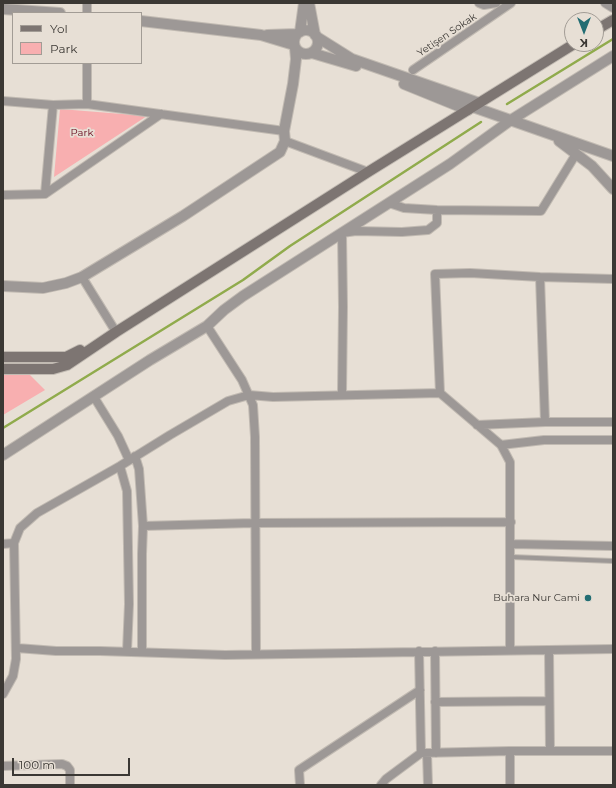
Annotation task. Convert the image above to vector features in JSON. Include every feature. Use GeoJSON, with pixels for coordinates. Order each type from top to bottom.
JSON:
{"type":"FeatureCollection","features":[{"type":"Feature","properties":{"kind":"main road"},"geometry":{"type":"LineString","coordinates":[[604,25],[613,20]]}},
{"type":"Feature","properties":{"kind":"main road"},"geometry":{"type":"LineString","coordinates":[[3,369],[53,369],[67,365],[116,332],[368,172],[564,50]]}},
{"type":"Feature","properties":{"kind":"main road"},"geometry":{"type":"LineString","coordinates":[[3,357],[66,357],[116,332]]}},
{"type":"Feature","properties":{"kind":"street"},"geometry":{"type":"LineString","coordinates":[[3,286],[43,288],[66,283],[82,277],[183,216],[280,152],[285,136],[293,84],[296,59],[294,39],[298,33],[304,3]]}},
{"type":"Feature","properties":{"kind":"street"},"geometry":{"type":"LineString","coordinates":[[293,84],[300,66],[318,46],[309,3]]}},
{"type":"Feature","properties":{"kind":"street"},"geometry":{"type":"LineString","coordinates":[[479,3],[484,5],[496,3]]}},
{"type":"Feature","properties":{"kind":"street","name":"Yetişen Sokak"},"geometry":{"type":"LineString","coordinates":[[413,70],[511,3]]}},
{"type":"Feature","properties":{"kind":"street"},"geometry":{"type":"LineString","coordinates":[[606,3],[613,8]]}},
{"type":"Feature","properties":{"kind":"street"},"geometry":{"type":"LineString","coordinates":[[3,9],[46,12]]}},
{"type":"Feature","properties":{"kind":"street"},"geometry":{"type":"LineString","coordinates":[[142,21],[261,35],[310,31],[352,59],[474,107]]}},
{"type":"Feature","properties":{"kind":"street"},"geometry":{"type":"LineString","coordinates":[[261,35],[294,47],[300,54],[310,54],[374,72],[511,120],[551,136],[613,156]]}},
{"type":"Feature","properties":{"kind":"street"},"geometry":{"type":"LineString","coordinates":[[3,455],[150,360],[207,326],[224,310],[450,164],[511,120],[613,56]]}},
{"type":"Feature","properties":{"kind":"street"},"geometry":{"type":"LineString","coordinates":[[87,64],[87,104]]}},
{"type":"Feature","properties":{"kind":"street"},"geometry":{"type":"LineString","coordinates":[[3,101],[53,105],[87,104],[161,114],[285,136],[368,172]]}},
{"type":"Feature","properties":{"kind":"street"},"geometry":{"type":"LineString","coordinates":[[44,194],[53,105]]}},
{"type":"Feature","properties":{"kind":"street"},"geometry":{"type":"LineString","coordinates":[[3,195],[44,194],[161,114]]}},
{"type":"Feature","properties":{"kind":"street"},"geometry":{"type":"LineString","coordinates":[[551,136],[592,166],[613,190]]}},
{"type":"Feature","properties":{"kind":"street"},"geometry":{"type":"LineString","coordinates":[[389,203],[404,208],[437,210],[541,211],[576,154]]}},
{"type":"Feature","properties":{"kind":"street"},"geometry":{"type":"LineString","coordinates":[[342,234],[356,231],[402,232],[428,230],[437,223],[437,210]]}},
{"type":"Feature","properties":{"kind":"street"},"geometry":{"type":"LineString","coordinates":[[342,234],[344,308],[342,394]]}},
{"type":"Feature","properties":{"kind":"street"},"geometry":{"type":"LineString","coordinates":[[440,393],[435,274],[470,273],[613,279]]}},
{"type":"Feature","properties":{"kind":"street"},"geometry":{"type":"LineString","coordinates":[[82,277],[116,332]]}},
{"type":"Feature","properties":{"kind":"street"},"geometry":{"type":"LineString","coordinates":[[540,277],[545,422]]}},
{"type":"Feature","properties":{"kind":"street"},"geometry":{"type":"LineString","coordinates":[[207,326],[242,380],[253,405],[255,430],[256,654]]}},
{"type":"Feature","properties":{"kind":"street"},"geometry":{"type":"LineString","coordinates":[[3,694],[13,676],[17,648],[14,544],[20,528],[37,513],[120,466],[228,401],[249,395],[273,397],[342,394],[440,393],[501,445],[510,462],[510,650]]}},
{"type":"Feature","properties":{"kind":"street"},"geometry":{"type":"LineString","coordinates":[[94,397],[139,470],[143,526],[142,652]]}},
{"type":"Feature","properties":{"kind":"street"},"geometry":{"type":"LineString","coordinates":[[477,425],[545,422],[613,422]]}},
{"type":"Feature","properties":{"kind":"street"},"geometry":{"type":"LineString","coordinates":[[501,445],[544,440],[613,440]]}},
{"type":"Feature","properties":{"kind":"street"},"geometry":{"type":"LineString","coordinates":[[120,466],[127,491],[129,604],[127,651]]}},
{"type":"Feature","properties":{"kind":"street"},"geometry":{"type":"LineString","coordinates":[[143,526],[256,523],[511,522]]}},
{"type":"Feature","properties":{"kind":"street"},"geometry":{"type":"LineString","coordinates":[[3,544],[14,544]]}},
{"type":"Feature","properties":{"kind":"street"},"geometry":{"type":"LineString","coordinates":[[510,544],[613,546]]}},
{"type":"Feature","properties":{"kind":"street"},"geometry":{"type":"LineString","coordinates":[[17,648],[56,651],[127,651],[225,655],[613,649]]}},
{"type":"Feature","properties":{"kind":"street"},"geometry":{"type":"LineString","coordinates":[[549,650],[550,751]]}},
{"type":"Feature","properties":{"kind":"street"},"geometry":{"type":"LineString","coordinates":[[420,651],[420,690],[428,753],[428,785]]}},
{"type":"Feature","properties":{"kind":"street"},"geometry":{"type":"LineString","coordinates":[[428,753],[436,702],[435,651]]}},
{"type":"Feature","properties":{"kind":"street"},"geometry":{"type":"LineString","coordinates":[[300,785],[298,770],[420,690]]}},
{"type":"Feature","properties":{"kind":"street"},"geometry":{"type":"LineString","coordinates":[[436,702],[550,701]]}},
{"type":"Feature","properties":{"kind":"street"},"geometry":{"type":"LineString","coordinates":[[510,751],[510,785]]}},
{"type":"Feature","properties":{"kind":"street"},"geometry":{"type":"LineString","coordinates":[[381,785],[386,779],[428,753],[613,751]]}},
{"type":"Feature","properties":{"kind":"street"},"geometry":{"type":"LineString","coordinates":[[3,766],[62,764],[67,766],[70,770],[70,785]]}},
{"type":"Feature","properties":{"kind":"lane"},"geometry":{"type":"LineString","coordinates":[[510,557],[613,561]]}},
{"type":"Feature","properties":{"kind":"green space","name":"Park"},"geometry":{"type":"Polygon","coordinates":[[[60,109],[147,116],[54,177],[60,109]]]}},
{"type":"Feature","properties":{"kind":"green space"},"geometry":{"type":"Polygon","coordinates":[[[29,374],[45,390],[3,415],[3,375],[29,374]]]}},
{"type":"Feature","properties":{"kind":"waterway"},"geometry":{"type":"LineString","coordinates":[[507,104],[613,39]]}},
{"type":"Feature","properties":{"kind":"waterway"},"geometry":{"type":"LineString","coordinates":[[3,428],[243,280],[290,246],[481,122]]}},
{"type":"Feature","properties":{"kind":"place","name":"Buhara Nur Cami"},"geometry":{"type":"Point","coordinates":[588,598]}}]}
